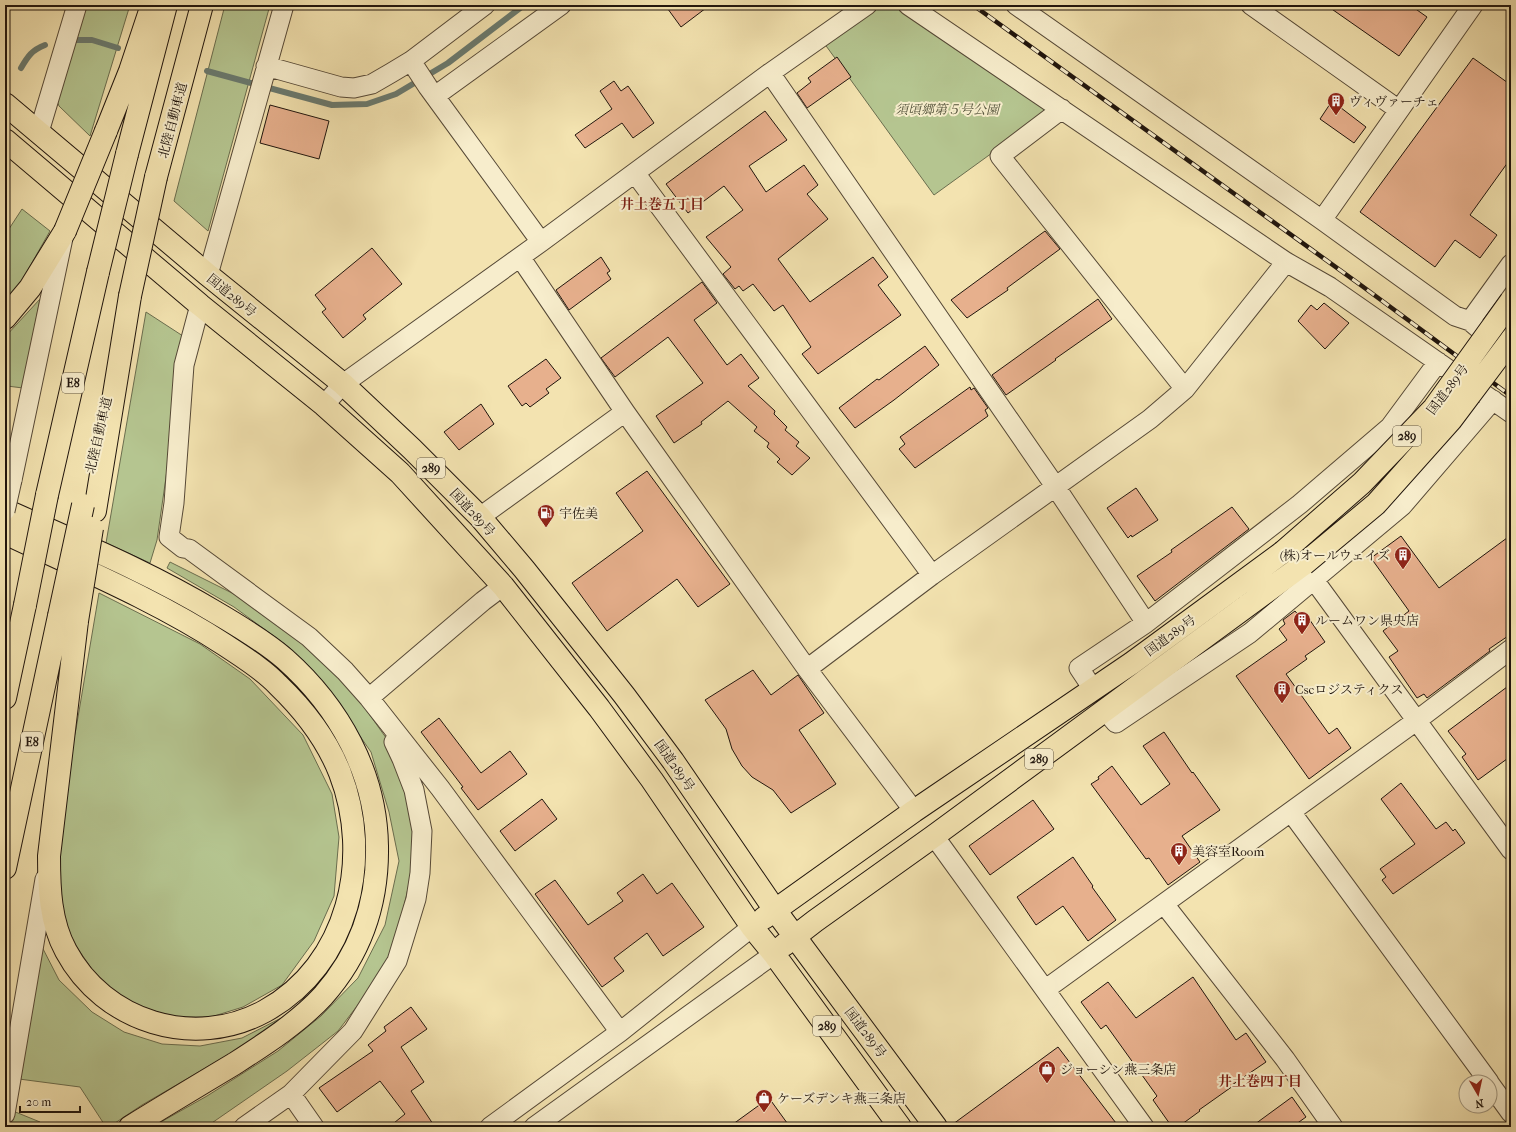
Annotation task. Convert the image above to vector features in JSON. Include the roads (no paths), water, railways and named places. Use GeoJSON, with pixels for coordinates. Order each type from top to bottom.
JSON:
{"type":"FeatureCollection","features":[{"type":"Feature","properties":{"kind":"highway"},"geometry":{"type":"LineString","coordinates":[[5,318],[30,288],[65,231],[130,72],[152,5]]}},
{"type":"Feature","properties":{"kind":"highway","name":"E8"},"geometry":{"type":"LineString","coordinates":[[5,698],[47,495],[98,272],[166,5]]}},
{"type":"Feature","properties":{"kind":"highway","name":"北陸自動車道"},"geometry":{"type":"LineString","coordinates":[[68,618],[130,296],[156,177],[202,5]]}},
{"type":"Feature","properties":{"kind":"highway","name":"国道289号"},"geometry":{"type":"LineString","coordinates":[[5,104],[208,275],[343,384],[412,449],[480,517],[524,568],[624,694],[673,761],[775,910],[936,1127]]}},
{"type":"Feature","properties":{"kind":"highway","name":"国道289号"},"geometry":{"type":"LineString","coordinates":[[5,140],[200,305],[324,406],[400,473],[503,586],[604,714],[652,780],[752,927],[774,954],[900,1127]]}},
{"type":"Feature","properties":{"kind":"highway","name":"国道289号"},"geometry":{"type":"LineString","coordinates":[[752,927],[914,811],[1132,663],[1283,552],[1362,483],[1434,408],[1511,301]]}},
{"type":"Feature","properties":{"kind":"highway","name":"国道289号"},"geometry":{"type":"LineString","coordinates":[[774,954],[795,937],[1106,710],[1309,572],[1376,504],[1451,420],[1511,340]]}},
{"type":"Feature","properties":{"kind":"highway"},"geometry":{"type":"LineString","coordinates":[[5,511],[148,575],[186,595],[245,629],[285,659],[316,691],[344,728],[361,762],[372,796],[377,831],[378,866],[372,902],[362,936],[345,968],[322,997],[293,1023],[260,1047],[130,1127]]}},
{"type":"Feature","properties":{"kind":"highway"},"geometry":{"type":"LineString","coordinates":[[5,533],[147,601],[206,633],[249,661],[277,683],[302,710],[324,742],[340,773],[349,805],[355,836],[354,865],[350,897],[340,926],[326,952],[309,976],[288,996],[264,1011],[242,1021],[215,1028],[187,1029],[158,1024],[130,1014],[104,998],[82,977],[65,951],[54,923],[49,892],[49,856],[68,618]]}},
{"type":"Feature","properties":{"kind":"highway","name":"E8"},"geometry":{"type":"LineString","coordinates":[[5,868],[68,618]]}},
{"type":"Feature","properties":{"kind":"street"},"geometry":{"type":"LineString","coordinates":[[39,132],[77,5]]}},
{"type":"Feature","properties":{"kind":"street"},"geometry":{"type":"LineString","coordinates":[[208,275],[284,5]]}},
{"type":"Feature","properties":{"kind":"street"},"geometry":{"type":"LineString","coordinates":[[265,72],[341,87],[354,88],[372,84],[414,66],[485,5]]}},
{"type":"Feature","properties":{"kind":"street"},"geometry":{"type":"LineString","coordinates":[[432,92],[561,5]]}},
{"type":"Feature","properties":{"kind":"street"},"geometry":{"type":"LineString","coordinates":[[324,406],[343,384],[867,5]]}},
{"type":"Feature","properties":{"kind":"street"},"geometry":{"type":"LineString","coordinates":[[908,5],[1286,262],[1330,287],[1511,413]]}},
{"type":"Feature","properties":{"kind":"street"},"geometry":{"type":"LineString","coordinates":[[1016,5],[1322,220],[1454,316],[1470,321],[1511,357]]}},
{"type":"Feature","properties":{"kind":"street"},"geometry":{"type":"LineString","coordinates":[[1251,5],[1399,110]]}},
{"type":"Feature","properties":{"kind":"street"},"geometry":{"type":"LineString","coordinates":[[1322,220],[1473,5]]}},
{"type":"Feature","properties":{"kind":"street"},"geometry":{"type":"LineString","coordinates":[[414,66],[541,242]]}},
{"type":"Feature","properties":{"kind":"street"},"geometry":{"type":"LineString","coordinates":[[770,74],[1055,486],[1146,623]]}},
{"type":"Feature","properties":{"kind":"street"},"geometry":{"type":"LineString","coordinates":[[1062,109],[1000,156],[1186,389]]}},
{"type":"Feature","properties":{"kind":"street"},"geometry":{"type":"LineString","coordinates":[[635,172],[932,575]]}},
{"type":"Feature","properties":{"kind":"street"},"geometry":{"type":"LineString","coordinates":[[5,511],[65,231]]}},
{"type":"Feature","properties":{"kind":"street"},"geometry":{"type":"LineString","coordinates":[[520,257],[625,412],[807,669],[914,811]]}},
{"type":"Feature","properties":{"kind":"street"},"geometry":{"type":"LineString","coordinates":[[807,669],[932,575],[1150,419],[1186,389],[1286,262]]}},
{"type":"Feature","properties":{"kind":"street"},"geometry":{"type":"LineString","coordinates":[[1470,321],[1511,264]]}},
{"type":"Feature","properties":{"kind":"street"},"geometry":{"type":"LineString","coordinates":[[200,305],[184,365],[174,504],[169,537],[183,548],[189,549],[310,637],[345,671],[440,788],[620,1032]]}},
{"type":"Feature","properties":{"kind":"street"},"geometry":{"type":"LineString","coordinates":[[1093,689],[1079,668],[1146,623],[1300,504],[1390,426],[1438,362]]}},
{"type":"Feature","properties":{"kind":"street"},"geometry":{"type":"LineString","coordinates":[[1493,400],[1402,506],[1309,572],[1511,850]]}},
{"type":"Feature","properties":{"kind":"street"},"geometry":{"type":"LineString","coordinates":[[480,517],[625,412]]}},
{"type":"Feature","properties":{"kind":"street"},"geometry":{"type":"LineString","coordinates":[[374,705],[503,586]]}},
{"type":"Feature","properties":{"kind":"street"},"geometry":{"type":"LineString","coordinates":[[1046,989],[1416,721],[1511,650]]}},
{"type":"Feature","properties":{"kind":"street"},"geometry":{"type":"LineString","coordinates":[[244,1127],[291,1094],[324,1063],[353,1031],[397,961],[416,899],[420,873],[422,831],[414,790],[402,759],[374,705]]}},
{"type":"Feature","properties":{"kind":"street"},"geometry":{"type":"LineString","coordinates":[[1291,812],[1482,1074]]}},
{"type":"Feature","properties":{"kind":"street"},"geometry":{"type":"LineString","coordinates":[[934,836],[1046,989],[1144,1127]]}},
{"type":"Feature","properties":{"kind":"street"},"geometry":{"type":"LineString","coordinates":[[5,1114],[49,856]]}},
{"type":"Feature","properties":{"kind":"street"},"geometry":{"type":"LineString","coordinates":[[1164,904],[1285,1059],[1334,1127]]}},
{"type":"Feature","properties":{"kind":"street"},"geometry":{"type":"LineString","coordinates":[[490,1127],[620,1032],[752,927]]}},
{"type":"Feature","properties":{"kind":"street"},"geometry":{"type":"LineString","coordinates":[[534,1127],[774,954]]}},
{"type":"Feature","properties":{"kind":"street"},"geometry":{"type":"LineString","coordinates":[[291,1094],[314,1127]]}},
{"type":"Feature","properties":{"kind":"street"},"geometry":{"type":"LineString","coordinates":[[1498,1095],[1511,1113]]}},
{"type":"Feature","properties":{"kind":"waterway"},"geometry":{"type":"LineString","coordinates":[[207,71],[332,105],[367,104],[396,94],[448,63],[524,5]]}},
{"type":"Feature","properties":{"kind":"waterway"},"geometry":{"type":"LineString","coordinates":[[75,40],[92,40],[118,48]]}},
{"type":"Feature","properties":{"kind":"waterway"},"geometry":{"type":"LineString","coordinates":[[21,68],[31,54],[45,45]]}},
{"type":"Feature","properties":{"kind":"railway"},"geometry":{"type":"LineString","coordinates":[[973,5],[1362,286],[1511,396]]}},
{"type":"Feature","properties":{"kind":"place","name":"ヴィヴァーチェ"},"geometry":{"type":"Point","coordinates":[1336,116]}},
{"type":"Feature","properties":{"kind":"place","name":"宇佐美"},"geometry":{"type":"Point","coordinates":[546,528]}},
{"type":"Feature","properties":{"kind":"place","name":"(株)オールウェイズ"},"geometry":{"type":"Point","coordinates":[1403,570]}},
{"type":"Feature","properties":{"kind":"place","name":"ルームワン県央店"},"geometry":{"type":"Point","coordinates":[1302,635]}},
{"type":"Feature","properties":{"kind":"place","name":"Cscロジスティクス"},"geometry":{"type":"Point","coordinates":[1282,704]}},
{"type":"Feature","properties":{"kind":"place","name":"美容室Room"},"geometry":{"type":"Point","coordinates":[1179,866]}},
{"type":"Feature","properties":{"kind":"place","name":"ジョーシン燕三条店"},"geometry":{"type":"Point","coordinates":[1047,1084]}},
{"type":"Feature","properties":{"kind":"place","name":"ケーズデンキ燕三条店"},"geometry":{"type":"Point","coordinates":[764,1113]}},
{"type":"Feature","properties":{"kind":"district","name":"井土巻五丁目"},"geometry":{"type":"Point","coordinates":[662,204]}},
{"type":"Feature","properties":{"kind":"district","name":"井土巻四丁目"},"geometry":{"type":"Point","coordinates":[1260,1081]}},
{"type":"Feature","properties":{"kind":"park label","name":"須頃郷第５号公園"},"geometry":{"type":"Point","coordinates":[947,109]}}]}
